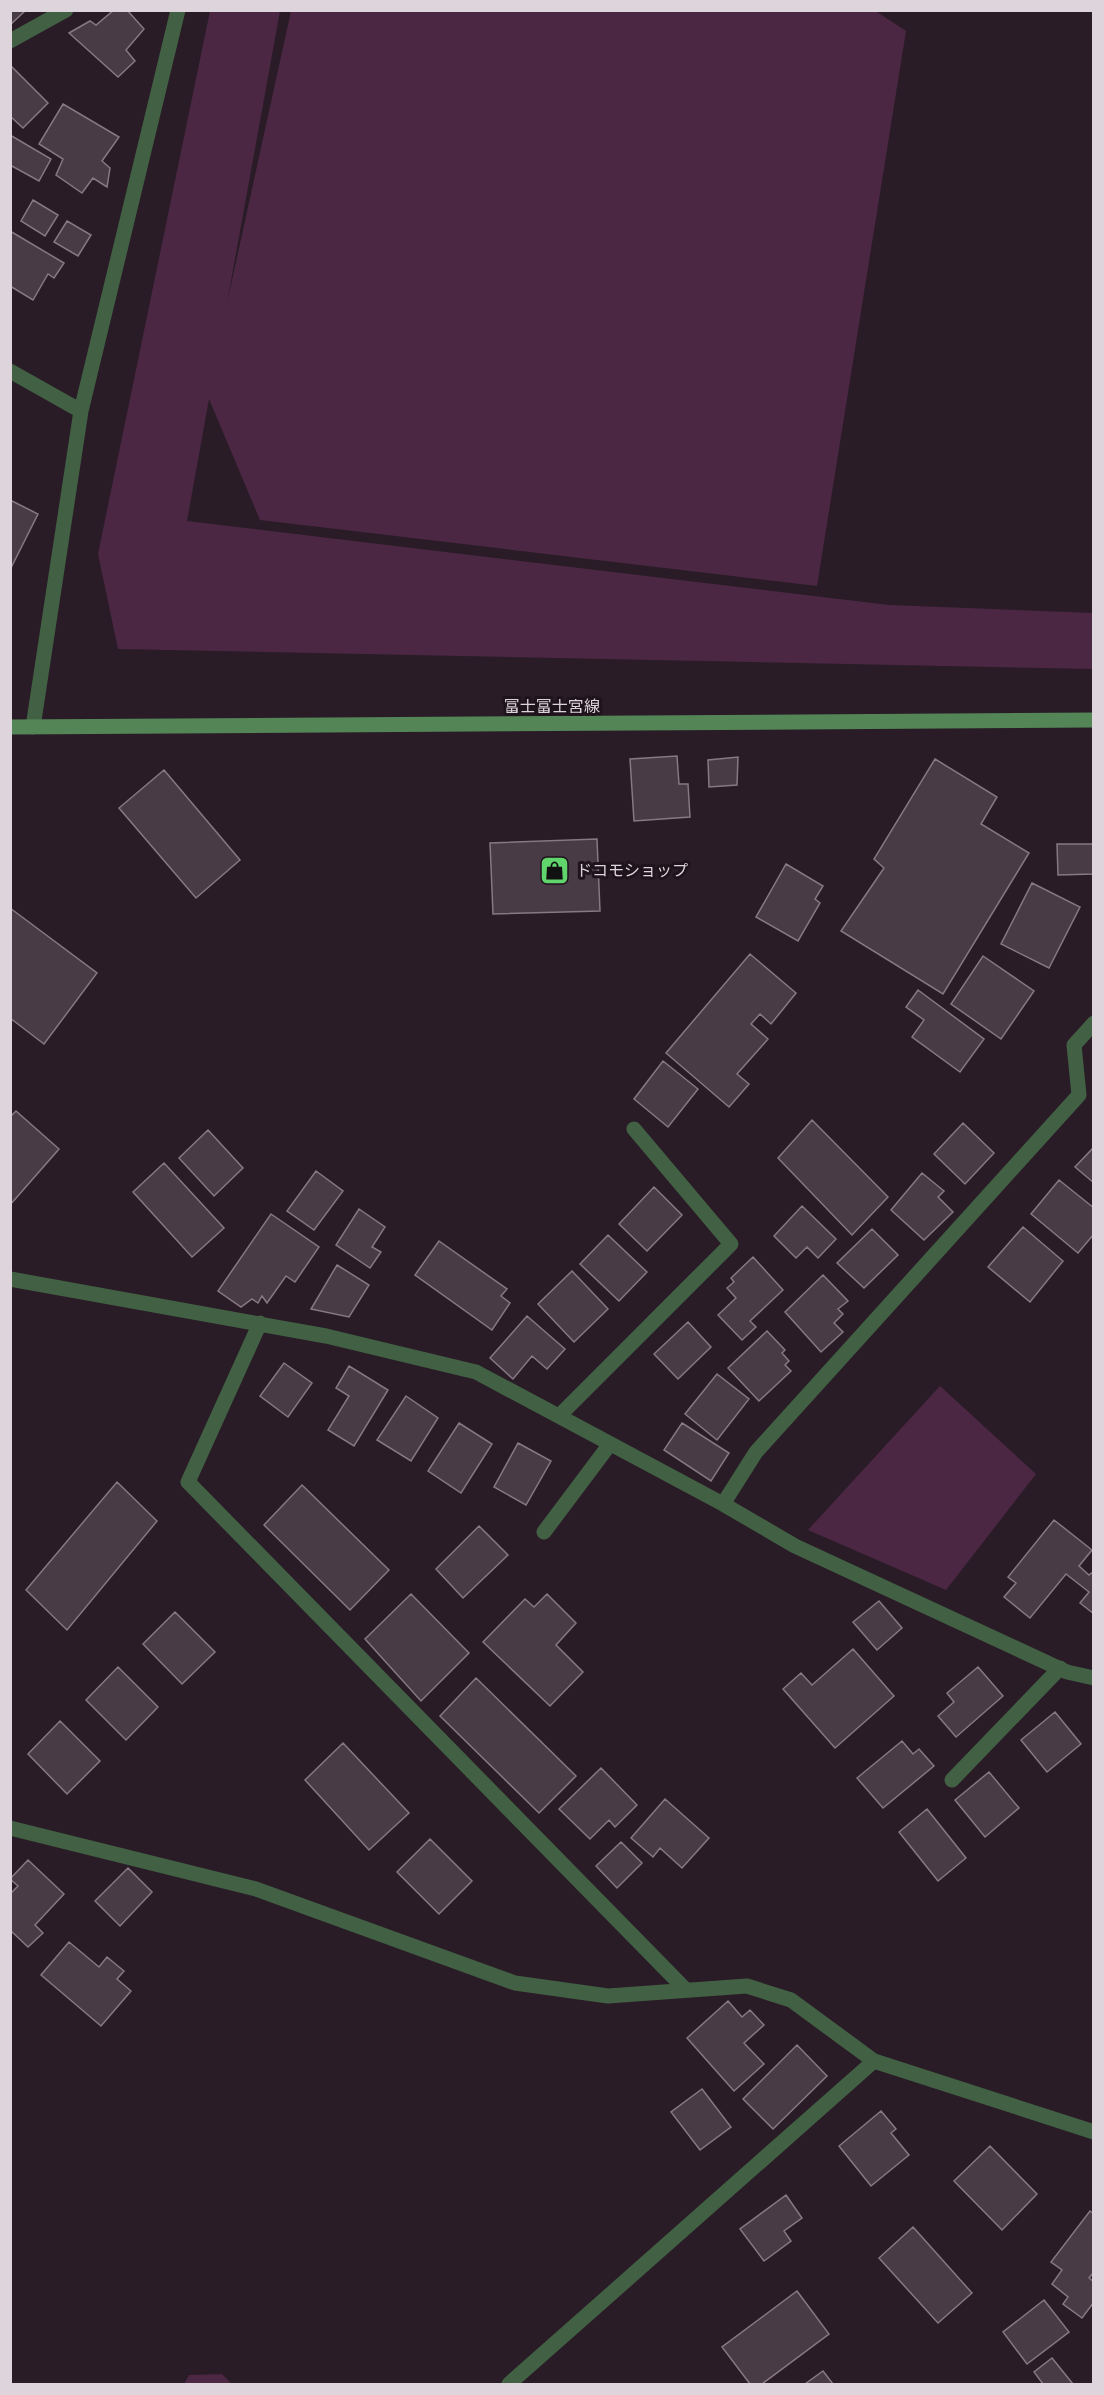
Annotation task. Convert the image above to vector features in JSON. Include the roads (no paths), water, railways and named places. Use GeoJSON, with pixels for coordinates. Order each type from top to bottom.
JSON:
{"type":"FeatureCollection","features":[{"type":"Feature","properties":{"kind":"main road","name":"富士富士宮線"},"geometry":{"type":"LineString","coordinates":[[10,727],[1094,720]]}},
{"type":"Feature","properties":{"kind":"street"},"geometry":{"type":"LineString","coordinates":[[10,41],[66,10]]}},
{"type":"Feature","properties":{"kind":"street"},"geometry":{"type":"LineString","coordinates":[[33,727],[81,411],[177,10]]}},
{"type":"Feature","properties":{"kind":"street"},"geometry":{"type":"LineString","coordinates":[[10,371],[81,411]]}},
{"type":"Feature","properties":{"kind":"street"},"geometry":{"type":"LineString","coordinates":[[723,1504],[756,1452],[1079,1095],[1074,1045],[1094,1023]]}},
{"type":"Feature","properties":{"kind":"street"},"geometry":{"type":"LineString","coordinates":[[559,1416],[731,1244],[634,1129]]}},
{"type":"Feature","properties":{"kind":"street"},"geometry":{"type":"LineString","coordinates":[[10,1279],[164,1308],[260,1323],[476,1371],[723,1504],[795,1546],[1060,1668],[1094,1678]]}},
{"type":"Feature","properties":{"kind":"street"},"geometry":{"type":"LineString","coordinates":[[260,1323],[188,1482],[686,1990]]}},
{"type":"Feature","properties":{"kind":"street"},"geometry":{"type":"LineString","coordinates":[[544,1532],[610,1444]]}},
{"type":"Feature","properties":{"kind":"street"},"geometry":{"type":"LineString","coordinates":[[952,1780],[1060,1668]]}},
{"type":"Feature","properties":{"kind":"street"},"geometry":{"type":"LineString","coordinates":[[10,1828],[256,1889],[515,1983],[608,1996],[747,1986],[791,2000],[874,2061],[1094,2132]]}},
{"type":"Feature","properties":{"kind":"street"},"geometry":{"type":"LineString","coordinates":[[509,2385],[874,2061]]}},
{"type":"Feature","properties":{"kind":"place","name":"ドコモショップ"},"geometry":{"type":"Point","coordinates":[555,870]}}]}
